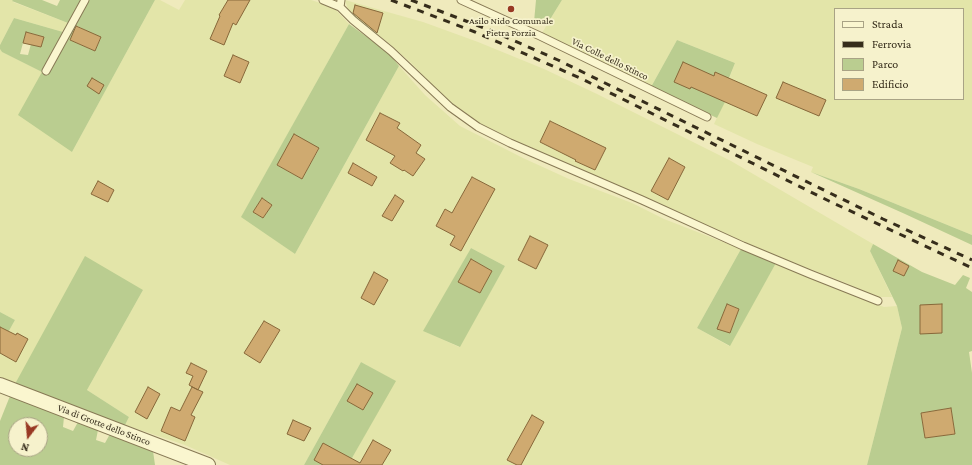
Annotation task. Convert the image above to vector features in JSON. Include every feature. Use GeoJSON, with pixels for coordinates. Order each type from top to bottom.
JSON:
{"type":"FeatureCollection","features":[{"type":"Feature","properties":{"kind":"street","name":"Via di Grotte dello Stinco"},"geometry":{"type":"LineString","coordinates":[[0,385],[208,465]]}},
{"type":"Feature","properties":{"kind":"lane"},"geometry":{"type":"LineString","coordinates":[[46,72],[85,0]]}},
{"type":"Feature","properties":{"kind":"lane"},"geometry":{"type":"LineString","coordinates":[[323,0],[341,4],[353,20],[391,51],[450,107],[478,127],[500,139],[642,200],[743,246],[878,301]]}},
{"type":"Feature","properties":{"kind":"lane","name":"Via Colle dello Stinco"},"geometry":{"type":"LineString","coordinates":[[461,0],[540,36],[707,117]]}},
{"type":"Feature","properties":{"kind":"green space"},"geometry":{"type":"Polygon","coordinates":[[[0,0],[13,0],[13,2],[68,23],[63,32],[14,18],[0,45],[0,0]]]}},
{"type":"Feature","properties":{"kind":"green space"},"geometry":{"type":"Polygon","coordinates":[[[42,0],[57,6],[60,0],[81,0],[68,23],[12,1],[42,0]]]}},
{"type":"Feature","properties":{"kind":"green space"},"geometry":{"type":"Polygon","coordinates":[[[88,0],[155,0],[72,152],[18,115],[42,72],[47,75],[88,0]],[[77,26],[70,40],[95,51],[101,38],[77,26]]]}},
{"type":"Feature","properties":{"kind":"green space"},"geometry":{"type":"Polygon","coordinates":[[[155,0],[160,0],[179,10],[185,0],[228,0],[219,15],[245,0],[311,0],[333,7],[349,24],[242,216],[295,254],[399,66],[425,95],[460,126],[523,158],[569,179],[632,203],[664,219],[741,249],[697,328],[729,346],[776,263],[884,307],[897,306],[902,328],[867,465],[521,465],[544,422],[532,415],[507,460],[517,465],[382,465],[391,450],[374,440],[358,465],[348,465],[395,381],[361,362],[304,465],[230,465],[185,445],[125,425],[129,417],[87,390],[143,290],[15,384],[0,378],[0,347],[15,320],[0,312],[0,48],[2,52],[42,72],[72,152],[155,0]],[[233,55],[224,76],[240,83],[249,62],[233,55]],[[380,113],[366,140],[385,150],[400,123],[380,113]],[[408,136],[390,162],[403,171],[404,170],[413,175],[425,159],[416,153],[421,144],[408,136]],[[354,163],[348,173],[372,186],[377,177],[354,163]],[[472,177],[452,213],[445,209],[436,226],[455,236],[450,245],[461,251],[494,189],[472,177]],[[98,182],[91,194],[108,202],[114,190],[98,182]],[[395,195],[382,215],[392,221],[404,201],[395,195]],[[530,236],[518,260],[536,269],[530,236]],[[471,248],[424,331],[459,347],[505,266],[471,248]],[[374,272],[361,298],[374,305],[388,280],[374,272]],[[264,321],[244,353],[260,363],[280,330],[264,321]],[[17,334],[5,356],[15,362],[28,340],[17,334]],[[191,363],[186,373],[193,376],[189,385],[192,387],[188,396],[202,392],[196,388],[200,379],[203,380],[207,371],[191,363]],[[148,387],[135,412],[147,418],[160,394],[148,387]],[[171,407],[161,431],[185,441],[194,417],[171,407]]]}},
{"type":"Feature","properties":{"kind":"green space"},"geometry":{"type":"Polygon","coordinates":[[[345,0],[423,22],[478,42],[544,69],[731,161],[873,244],[870,251],[892,297],[877,297],[846,283],[779,257],[529,148],[480,124],[461,112],[410,62],[354,16],[348,9],[345,0]],[[550,121],[540,142],[562,153],[572,131],[550,121]],[[586,138],[575,161],[595,170],[606,148],[586,138]],[[669,158],[651,191],[667,200],[685,167],[669,158]]]}},
{"type":"Feature","properties":{"kind":"green space"},"geometry":{"type":"Polygon","coordinates":[[[536,0],[562,0],[546,26],[540,23],[536,24],[534,22],[536,0]]]}},
{"type":"Feature","properties":{"kind":"green space"},"geometry":{"type":"Polygon","coordinates":[[[562,0],[972,0],[972,235],[859,189],[811,172],[813,167],[757,144],[714,124],[734,81],[729,79],[735,63],[677,40],[651,87],[542,33],[562,0]]]}},
{"type":"Feature","properties":{"kind":"green space"},"geometry":{"type":"Polygon","coordinates":[[[14,18],[63,32],[42,72],[2,52],[0,49],[0,45],[14,18]],[[26,32],[20,54],[28,55],[31,44],[41,47],[44,37],[26,32]]]}},
{"type":"Feature","properties":{"kind":"green space"},"geometry":{"type":"Polygon","coordinates":[[[349,24],[389,53],[399,66],[295,254],[241,217],[349,24]],[[294,135],[277,165],[302,179],[319,149],[294,135]],[[262,198],[253,212],[263,218],[272,205],[262,198]]]}},
{"type":"Feature","properties":{"kind":"green space"},"geometry":{"type":"Polygon","coordinates":[[[677,40],[735,63],[729,78],[725,102],[717,118],[651,87],[677,40]]]}},
{"type":"Feature","properties":{"kind":"green space"},"geometry":{"type":"Polygon","coordinates":[[[811,172],[859,189],[972,235],[972,245],[905,214],[811,172]]]}},
{"type":"Feature","properties":{"kind":"green space"},"geometry":{"type":"Polygon","coordinates":[[[873,244],[922,272],[955,285],[963,275],[970,278],[966,288],[972,292],[972,351],[969,352],[972,373],[972,465],[867,465],[902,328],[897,306],[870,251],[873,244]],[[920,305],[920,333],[942,333],[942,305],[920,305]],[[951,408],[921,413],[925,438],[955,434],[951,408]]]}},
{"type":"Feature","properties":{"kind":"green space"},"geometry":{"type":"Polygon","coordinates":[[[471,248],[505,266],[460,347],[423,331],[471,248]],[[471,259],[459,282],[480,293],[492,271],[471,259]]]}},
{"type":"Feature","properties":{"kind":"green space"},"geometry":{"type":"Polygon","coordinates":[[[741,249],[776,263],[730,346],[697,328],[741,249]],[[727,304],[718,329],[730,333],[739,309],[727,304]]]}},
{"type":"Feature","properties":{"kind":"green space"},"geometry":{"type":"Polygon","coordinates":[[[85,256],[143,290],[87,390],[129,417],[125,425],[15,384],[85,256]]]}},
{"type":"Feature","properties":{"kind":"green space"},"geometry":{"type":"Polygon","coordinates":[[[0,312],[15,320],[0,347],[0,312]]]}},
{"type":"Feature","properties":{"kind":"green space"},"geometry":{"type":"Polygon","coordinates":[[[361,362],[396,381],[348,465],[304,465],[361,362]],[[373,393],[348,401],[363,410],[373,393]]]}},
{"type":"Feature","properties":{"kind":"green space"},"geometry":{"type":"Polygon","coordinates":[[[10,396],[64,417],[63,427],[73,431],[78,422],[98,430],[96,440],[105,443],[110,434],[153,451],[155,465],[0,465],[0,421],[10,396]]]}},
{"type":"Feature","properties":{"kind":"building"},"geometry":{"type":"Polygon","coordinates":[[[228,0],[250,0],[236,25],[233,23],[224,45],[210,39],[220,16],[219,15],[228,0]]]}},
{"type":"Feature","properties":{"kind":"building"},"geometry":{"type":"Polygon","coordinates":[[[355,5],[383,13],[377,33],[353,13],[355,5]]]}},
{"type":"Feature","properties":{"kind":"building"},"geometry":{"type":"Polygon","coordinates":[[[76,26],[101,37],[95,51],[70,40],[76,26]]]}},
{"type":"Feature","properties":{"kind":"building"},"geometry":{"type":"Polygon","coordinates":[[[26,32],[44,37],[41,47],[23,43],[26,32]]]}},
{"type":"Feature","properties":{"kind":"building"},"geometry":{"type":"Polygon","coordinates":[[[233,55],[249,62],[240,83],[224,76],[233,55]]]}},
{"type":"Feature","properties":{"kind":"building"},"geometry":{"type":"Polygon","coordinates":[[[683,62],[714,76],[715,72],[767,95],[757,116],[691,87],[690,89],[674,82],[683,62]]]}},
{"type":"Feature","properties":{"kind":"building"},"geometry":{"type":"Polygon","coordinates":[[[92,78],[104,85],[99,94],[87,86],[92,78]]]}},
{"type":"Feature","properties":{"kind":"building"},"geometry":{"type":"Polygon","coordinates":[[[783,82],[826,100],[819,116],[776,98],[783,82]]]}},
{"type":"Feature","properties":{"kind":"building"},"geometry":{"type":"Polygon","coordinates":[[[380,113],[400,123],[397,128],[421,145],[416,153],[425,159],[413,176],[390,163],[395,156],[366,140],[380,113]]]}},
{"type":"Feature","properties":{"kind":"building"},"geometry":{"type":"Polygon","coordinates":[[[550,121],[606,148],[595,170],[540,142],[550,121]]]}},
{"type":"Feature","properties":{"kind":"building"},"geometry":{"type":"Polygon","coordinates":[[[294,134],[319,148],[302,179],[277,165],[294,134]]]}},
{"type":"Feature","properties":{"kind":"building"},"geometry":{"type":"Polygon","coordinates":[[[669,158],[685,167],[668,200],[651,191],[669,158]]]}},
{"type":"Feature","properties":{"kind":"building"},"geometry":{"type":"Polygon","coordinates":[[[353,163],[377,177],[372,186],[348,173],[353,163]]]}},
{"type":"Feature","properties":{"kind":"building"},"geometry":{"type":"Polygon","coordinates":[[[472,177],[495,189],[461,251],[450,245],[455,236],[436,226],[445,209],[452,213],[472,177]]]}},
{"type":"Feature","properties":{"kind":"building"},"geometry":{"type":"Polygon","coordinates":[[[98,181],[114,190],[108,202],[91,194],[98,181]]]}},
{"type":"Feature","properties":{"kind":"building"},"geometry":{"type":"Polygon","coordinates":[[[395,195],[404,201],[392,221],[382,216],[395,195]]]}},
{"type":"Feature","properties":{"kind":"building"},"geometry":{"type":"Polygon","coordinates":[[[262,198],[272,205],[263,218],[253,212],[262,198]]]}},
{"type":"Feature","properties":{"kind":"building"},"geometry":{"type":"Polygon","coordinates":[[[530,236],[548,245],[536,269],[518,260],[530,236]]]}},
{"type":"Feature","properties":{"kind":"building"},"geometry":{"type":"Polygon","coordinates":[[[471,259],[492,271],[480,293],[458,282],[471,259]]]}},
{"type":"Feature","properties":{"kind":"building"},"geometry":{"type":"Polygon","coordinates":[[[898,260],[909,266],[904,276],[893,271],[898,260]]]}},
{"type":"Feature","properties":{"kind":"building"},"geometry":{"type":"Polygon","coordinates":[[[374,272],[388,280],[374,305],[361,298],[374,272]]]}},
{"type":"Feature","properties":{"kind":"building"},"geometry":{"type":"Polygon","coordinates":[[[727,304],[739,309],[730,333],[717,329],[727,304]]]}},
{"type":"Feature","properties":{"kind":"building"},"geometry":{"type":"Polygon","coordinates":[[[942,304],[942,333],[920,334],[920,305],[942,304]]]}},
{"type":"Feature","properties":{"kind":"building"},"geometry":{"type":"Polygon","coordinates":[[[264,321],[280,330],[260,363],[244,353],[264,321]]]}},
{"type":"Feature","properties":{"kind":"building"},"geometry":{"type":"Polygon","coordinates":[[[0,327],[28,339],[16,362],[0,353],[0,327]]]}},
{"type":"Feature","properties":{"kind":"building"},"geometry":{"type":"Polygon","coordinates":[[[191,363],[207,371],[198,390],[189,385],[193,376],[186,373],[191,363]]]}},
{"type":"Feature","properties":{"kind":"building"},"geometry":{"type":"Polygon","coordinates":[[[357,384],[373,393],[363,410],[347,401],[357,384]]]}},
{"type":"Feature","properties":{"kind":"building"},"geometry":{"type":"Polygon","coordinates":[[[148,387],[160,394],[147,419],[135,412],[148,387]]]}},
{"type":"Feature","properties":{"kind":"building"},"geometry":{"type":"Polygon","coordinates":[[[192,387],[203,392],[191,415],[195,417],[185,441],[161,431],[171,407],[180,411],[192,387]]]}},
{"type":"Feature","properties":{"kind":"building"},"geometry":{"type":"Polygon","coordinates":[[[951,408],[955,434],[925,438],[921,413],[951,408]]]}},
{"type":"Feature","properties":{"kind":"building"},"geometry":{"type":"Polygon","coordinates":[[[532,415],[544,422],[521,465],[517,465],[507,460],[532,415]]]}},
{"type":"Feature","properties":{"kind":"building"},"geometry":{"type":"Polygon","coordinates":[[[293,420],[311,428],[304,441],[287,434],[293,420]]]}},
{"type":"Feature","properties":{"kind":"building"},"geometry":{"type":"Polygon","coordinates":[[[373,440],[391,450],[382,465],[323,465],[314,460],[323,443],[360,463],[373,440]]]}},
{"type":"Feature","properties":{"kind":"railway"},"geometry":{"type":"LineString","coordinates":[[391,0],[475,32],[580,78],[829,201],[972,268]]}},
{"type":"Feature","properties":{"kind":"railway"},"geometry":{"type":"LineString","coordinates":[[411,0],[492,31],[558,60],[883,219],[972,260]]}},
{"type":"Feature","properties":{"kind":"place","name":"Asilo Nido Comunale Pietra Porzia"},"geometry":{"type":"Point","coordinates":[511,9]}}]}
